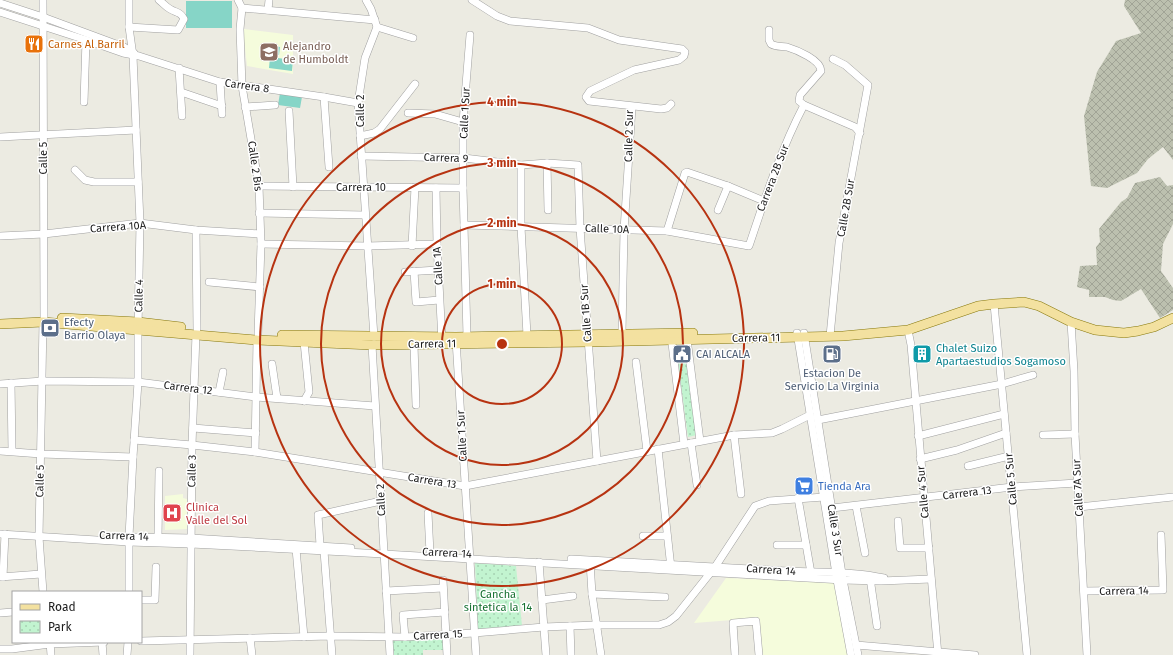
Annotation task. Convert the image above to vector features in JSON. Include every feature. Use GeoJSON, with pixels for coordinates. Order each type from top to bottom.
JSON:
{"type":"FeatureCollection","features":[{"type":"Feature","properties":{"kind":"main road","name":"Carrera 11"},"geometry":{"type":"LineString","coordinates":[[456,340],[467,336],[527,335],[588,338],[622,333],[671,336],[687,339],[864,333],[908,330],[978,306],[1024,302],[1039,306],[1071,322],[1095,330],[1124,332],[1154,327],[1173,318]]}},
{"type":"Feature","properties":{"kind":"main road","name":"Carrera 11"},"geometry":{"type":"LineString","coordinates":[[0,318],[138,326],[304,342],[801,335]]}},
{"type":"Feature","properties":{"kind":"main road","name":"Carrera 11"},"geometry":{"type":"LineString","coordinates":[[0,324],[44,320]]}},
{"type":"Feature","properties":{"kind":"main road","name":"Carrera 11"},"geometry":{"type":"LineString","coordinates":[[258,337],[414,344],[442,340]]}},
{"type":"Feature","properties":{"kind":"street","name":"Calle 5"},"geometry":{"type":"LineString","coordinates":[[43,0],[44,320],[40,534],[43,591]]}},
{"type":"Feature","properties":{"kind":"street","name":"Calle 4"},"geometry":{"type":"LineString","coordinates":[[129,0],[129,27],[135,55],[136,130],[140,223],[138,382],[129,539],[129,591]]}},
{"type":"Feature","properties":{"kind":"street"},"geometry":{"type":"LineString","coordinates":[[129,27],[178,30],[184,19],[182,15],[172,10],[159,0]]}},
{"type":"Feature","properties":{"kind":"street"},"geometry":{"type":"LineString","coordinates":[[238,0],[242,8],[374,20]]}},
{"type":"Feature","properties":{"kind":"street"},"geometry":{"type":"LineString","coordinates":[[268,10],[269,0]]}},
{"type":"Feature","properties":{"kind":"street"},"geometry":{"type":"LineString","coordinates":[[366,0],[371,8],[377,27],[413,38]]}},
{"type":"Feature","properties":{"kind":"street","name":"Calle 2 Sur"},"geometry":{"type":"LineString","coordinates":[[472,0],[497,16],[510,21],[588,28],[619,40],[682,48],[685,52],[684,56],[678,60],[634,70],[590,91],[586,97],[590,101],[627,105],[632,107],[624,230],[622,333]]}},
{"type":"Feature","properties":{"kind":"street","name":"Carrera 8"},"geometry":{"type":"LineString","coordinates":[[0,3],[124,47],[135,55]]}},
{"type":"Feature","properties":{"kind":"street","name":"Calle 2 Bis"},"geometry":{"type":"LineString","coordinates":[[242,8],[240,29],[242,86],[259,186],[261,244],[255,452]]}},
{"type":"Feature","properties":{"kind":"street","name":"Carrera 8"},"geometry":{"type":"LineString","coordinates":[[0,12],[220,82],[324,96],[358,103]]}},
{"type":"Feature","properties":{"kind":"street","name":"Calle 2"},"geometry":{"type":"LineString","coordinates":[[377,27],[365,58],[358,103],[373,341],[375,406],[390,655]]}},
{"type":"Feature","properties":{"kind":"street","name":"Carrera 2B Sur"},"geometry":{"type":"LineString","coordinates":[[749,246],[785,145],[802,108],[800,95],[821,71],[821,68],[817,62],[797,50],[771,44],[769,40],[769,30]]}},
{"type":"Feature","properties":{"kind":"street","name":"Calle 1 Sur"},"geometry":{"type":"LineString","coordinates":[[467,336],[463,188],[464,122],[470,35]]}},
{"type":"Feature","properties":{"kind":"street"},"geometry":{"type":"LineString","coordinates":[[84,102],[86,40]]}},
{"type":"Feature","properties":{"kind":"street","name":"Calle 2B Sur"},"geometry":{"type":"LineString","coordinates":[[830,334],[839,243],[868,85],[845,65],[833,59]]}},
{"type":"Feature","properties":{"kind":"street"},"geometry":{"type":"LineString","coordinates":[[179,68],[182,116]]}},
{"type":"Feature","properties":{"kind":"street"},"geometry":{"type":"LineString","coordinates":[[220,82],[222,114]]}},
{"type":"Feature","properties":{"kind":"street"},"geometry":{"type":"LineString","coordinates":[[360,136],[374,133],[380,129],[415,84]]}},
{"type":"Feature","properties":{"kind":"street"},"geometry":{"type":"LineString","coordinates":[[181,92],[222,106]]}},
{"type":"Feature","properties":{"kind":"street"},"geometry":{"type":"LineString","coordinates":[[324,96],[329,167]]}},
{"type":"Feature","properties":{"kind":"street"},"geometry":{"type":"LineString","coordinates":[[632,107],[661,109],[667,108],[671,104]]}},
{"type":"Feature","properties":{"kind":"street"},"geometry":{"type":"LineString","coordinates":[[245,107],[275,105]]}},
{"type":"Feature","properties":{"kind":"street"},"geometry":{"type":"LineString","coordinates":[[802,108],[855,127],[860,133]]}},
{"type":"Feature","properties":{"kind":"street"},"geometry":{"type":"LineString","coordinates":[[289,111],[293,187]]}},
{"type":"Feature","properties":{"kind":"street"},"geometry":{"type":"LineString","coordinates":[[408,113],[435,114],[464,122]]}},
{"type":"Feature","properties":{"kind":"street"},"geometry":{"type":"LineString","coordinates":[[0,137],[136,130]]}},
{"type":"Feature","properties":{"kind":"street","name":"Carrera 9"},"geometry":{"type":"LineString","coordinates":[[361,156],[464,158],[521,165],[547,163],[578,165]]}},
{"type":"Feature","properties":{"kind":"street"},"geometry":{"type":"LineString","coordinates":[[547,163],[548,210]]}},
{"type":"Feature","properties":{"kind":"street"},"geometry":{"type":"LineString","coordinates":[[521,165],[521,226],[527,335]]}},
{"type":"Feature","properties":{"kind":"street","name":"Calle 1B Sur"},"geometry":{"type":"LineString","coordinates":[[578,165],[580,228],[597,461]]}},
{"type":"Feature","properties":{"kind":"street"},"geometry":{"type":"LineString","coordinates":[[75,170],[85,180],[94,182],[138,182]]}},
{"type":"Feature","properties":{"kind":"street"},"geometry":{"type":"LineString","coordinates":[[667,231],[685,173],[687,172],[728,186],[764,202]]}},
{"type":"Feature","properties":{"kind":"street","name":"Carrera 10"},"geometry":{"type":"LineString","coordinates":[[259,186],[463,188]]}},
{"type":"Feature","properties":{"kind":"street"},"geometry":{"type":"LineString","coordinates":[[718,210],[728,186]]}},
{"type":"Feature","properties":{"kind":"street"},"geometry":{"type":"LineString","coordinates":[[412,246],[415,187]]}},
{"type":"Feature","properties":{"kind":"street","name":"Calle 1A"},"geometry":{"type":"LineString","coordinates":[[436,188],[439,300],[442,340]]}},
{"type":"Feature","properties":{"kind":"street"},"geometry":{"type":"LineString","coordinates":[[259,213],[365,215]]}},
{"type":"Feature","properties":{"kind":"street","name":"Carrera 10A"},"geometry":{"type":"LineString","coordinates":[[0,236],[44,234],[140,223],[196,230],[260,234]]}},
{"type":"Feature","properties":{"kind":"street","name":"Calle 10A"},"geometry":{"type":"LineString","coordinates":[[464,225],[667,231],[749,246]]}},
{"type":"Feature","properties":{"kind":"street","name":"Calle 3"},"geometry":{"type":"LineString","coordinates":[[190,655],[192,445],[197,331],[196,230]]}},
{"type":"Feature","properties":{"kind":"street"},"geometry":{"type":"LineString","coordinates":[[261,244],[412,246],[437,244]]}},
{"type":"Feature","properties":{"kind":"street"},"geometry":{"type":"LineString","coordinates":[[405,272],[438,270]]}},
{"type":"Feature","properties":{"kind":"street"},"geometry":{"type":"LineString","coordinates":[[414,271],[416,302],[439,300]]}},
{"type":"Feature","properties":{"kind":"street"},"geometry":{"type":"LineString","coordinates":[[209,282],[260,287]]}},
{"type":"Feature","properties":{"kind":"street","name":"Calle 5 Sur"},"geometry":{"type":"LineString","coordinates":[[994,304],[1027,655]]}},
{"type":"Feature","properties":{"kind":"street","name":"Calle 7A Sur"},"geometry":{"type":"LineString","coordinates":[[1071,322],[1074,371],[1075,434],[1087,655]]}},
{"type":"Feature","properties":{"kind":"street","name":"Calle 4 Sur"},"geometry":{"type":"LineString","coordinates":[[908,330],[911,345],[938,654]]}},
{"type":"Feature","properties":{"kind":"street","name":"Calle 3 Sur"},"geometry":{"type":"LineString","coordinates":[[801,335],[810,415],[839,577],[851,655]]}},
{"type":"Feature","properties":{"kind":"street","name":"Calle 3 Sur"},"geometry":{"type":"LineString","coordinates":[[801,335],[818,420],[832,508],[839,577],[858,655]]}},
{"type":"Feature","properties":{"kind":"street"},"geometry":{"type":"LineString","coordinates":[[671,336],[687,444],[697,485]]}},
{"type":"Feature","properties":{"kind":"street"},"geometry":{"type":"LineString","coordinates":[[687,339],[700,441]]}},
{"type":"Feature","properties":{"kind":"street","name":"Calle 1 Sur"},"geometry":{"type":"LineString","coordinates":[[456,340],[476,655]]}},
{"type":"Feature","properties":{"kind":"street"},"geometry":{"type":"LineString","coordinates":[[304,342],[309,392],[304,401]]}},
{"type":"Feature","properties":{"kind":"street"},"geometry":{"type":"LineString","coordinates":[[414,344],[416,405]]}},
{"type":"Feature","properties":{"kind":"street"},"geometry":{"type":"LineString","coordinates":[[636,362],[647,451]]}},
{"type":"Feature","properties":{"kind":"street"},"geometry":{"type":"LineString","coordinates":[[272,364],[277,398]]}},
{"type":"Feature","properties":{"kind":"street"},"geometry":{"type":"LineString","coordinates":[[219,392],[223,372]]}},
{"type":"Feature","properties":{"kind":"street"},"geometry":{"type":"LineString","coordinates":[[818,420],[1002,384],[1033,375]]}},
{"type":"Feature","properties":{"kind":"street","name":"Carrera 12"},"geometry":{"type":"LineString","coordinates":[[0,384],[43,381],[138,382],[256,397],[375,406]]}},
{"type":"Feature","properties":{"kind":"street"},"geometry":{"type":"LineString","coordinates":[[11,383],[12,451]]}},
{"type":"Feature","properties":{"kind":"street"},"geometry":{"type":"LineString","coordinates":[[918,436],[1004,414]]}},
{"type":"Feature","properties":{"kind":"street","name":"Carrera 13"},"geometry":{"type":"LineString","coordinates":[[134,440],[255,452],[465,486],[734,435],[772,433],[810,415]]}},
{"type":"Feature","properties":{"kind":"street"},"geometry":{"type":"LineString","coordinates":[[193,428],[256,433]]}},
{"type":"Feature","properties":{"kind":"street"},"geometry":{"type":"LineString","coordinates":[[920,460],[957,450],[1006,433]]}},
{"type":"Feature","properties":{"kind":"street"},"geometry":{"type":"LineString","coordinates":[[1043,434],[1075,434]]}},
{"type":"Feature","properties":{"kind":"street"},"geometry":{"type":"LineString","coordinates":[[734,435],[741,494]]}},
{"type":"Feature","properties":{"kind":"street"},"geometry":{"type":"LineString","coordinates":[[658,449],[671,567]]}},
{"type":"Feature","properties":{"kind":"street"},"geometry":{"type":"LineString","coordinates":[[0,451],[41,454],[133,456]]}},
{"type":"Feature","properties":{"kind":"street"},"geometry":{"type":"LineString","coordinates":[[968,466],[1009,456]]}},
{"type":"Feature","properties":{"kind":"street"},"geometry":{"type":"LineString","coordinates":[[158,538],[159,471]]}},
{"type":"Feature","properties":{"kind":"street","name":"Carrera 13"},"geometry":{"type":"LineString","coordinates":[[832,508],[1012,487],[1078,483]]}},
{"type":"Feature","properties":{"kind":"street","name":"Carrera 15"},"geometry":{"type":"LineString","coordinates":[[142,641],[330,636],[405,637],[544,627],[659,625],[668,622],[676,616],[713,570],[755,506],[769,501],[824,497]]}},
{"type":"Feature","properties":{"kind":"street"},"geometry":{"type":"LineString","coordinates":[[1079,507],[1173,497]]}},
{"type":"Feature","properties":{"kind":"street"},"geometry":{"type":"LineString","coordinates":[[798,498],[811,573]]}},
{"type":"Feature","properties":{"kind":"street"},"geometry":{"type":"LineString","coordinates":[[332,655],[318,516],[381,501]]}},
{"type":"Feature","properties":{"kind":"street"},"geometry":{"type":"LineString","coordinates":[[856,506],[865,553]]}},
{"type":"Feature","properties":{"kind":"street"},"geometry":{"type":"LineString","coordinates":[[428,513],[430,552]]}},
{"type":"Feature","properties":{"kind":"street"},"geometry":{"type":"LineString","coordinates":[[898,521],[900,548],[929,548]]}},
{"type":"Feature","properties":{"kind":"street"},"geometry":{"type":"LineString","coordinates":[[2,533],[2,577],[41,574]]}},
{"type":"Feature","properties":{"kind":"street","name":"Carrera 14"},"geometry":{"type":"LineString","coordinates":[[2,533],[191,541],[894,580],[931,579]]}},
{"type":"Feature","properties":{"kind":"street","name":"Carrera 14"},"geometry":{"type":"LineString","coordinates":[[1084,591],[1163,590],[1161,535]]}},
{"type":"Feature","properties":{"kind":"street"},"geometry":{"type":"LineString","coordinates":[[643,536],[667,536]]}},
{"type":"Feature","properties":{"kind":"street","name":"Carrera 14"},"geometry":{"type":"LineString","coordinates":[[129,539],[158,538],[296,549],[322,548]]}},
{"type":"Feature","properties":{"kind":"street"},"geometry":{"type":"LineString","coordinates":[[777,545],[806,545]]}},
{"type":"Feature","properties":{"kind":"street"},"geometry":{"type":"LineString","coordinates":[[296,549],[304,637]]}},
{"type":"Feature","properties":{"kind":"street","name":"Carrera 14"},"geometry":{"type":"LineString","coordinates":[[384,552],[430,552],[470,557]]}},
{"type":"Feature","properties":{"kind":"street","name":"Carrera 14"},"geometry":{"type":"LineString","coordinates":[[512,559],[539,562],[590,563]]}},
{"type":"Feature","properties":{"kind":"street"},"geometry":{"type":"LineString","coordinates":[[539,562],[546,655]]}},
{"type":"Feature","properties":{"kind":"street"},"geometry":{"type":"LineString","coordinates":[[590,563],[592,594],[601,655]]}},
{"type":"Feature","properties":{"kind":"street"},"geometry":{"type":"LineString","coordinates":[[142,600],[155,600],[156,567]]}},
{"type":"Feature","properties":{"kind":"street","name":"Carrera 14"},"geometry":{"type":"LineString","coordinates":[[713,570],[811,573],[839,577]]}},
{"type":"Feature","properties":{"kind":"street"},"geometry":{"type":"LineString","coordinates":[[870,578],[877,626]]}},
{"type":"Feature","properties":{"kind":"street"},"geometry":{"type":"LineString","coordinates":[[443,580],[446,655]]}},
{"type":"Feature","properties":{"kind":"street"},"geometry":{"type":"LineString","coordinates":[[386,591],[443,588]]}},
{"type":"Feature","properties":{"kind":"street"},"geometry":{"type":"LineString","coordinates":[[592,594],[665,598]]}},
{"type":"Feature","properties":{"kind":"street"},"geometry":{"type":"LineString","coordinates":[[542,600],[573,596]]}},
{"type":"Feature","properties":{"kind":"street"},"geometry":{"type":"LineString","coordinates":[[0,613],[12,612]]}},
{"type":"Feature","properties":{"kind":"street"},"geometry":{"type":"LineString","coordinates":[[405,637],[403,615],[445,612]]}},
{"type":"Feature","properties":{"kind":"street"},"geometry":{"type":"LineString","coordinates":[[736,655],[733,623],[756,621],[759,655]]}},
{"type":"Feature","properties":{"kind":"street"},"geometry":{"type":"LineString","coordinates":[[570,626],[571,655]]}},
{"type":"Feature","properties":{"kind":"street"},"geometry":{"type":"LineString","coordinates":[[250,638],[252,655]]}},
{"type":"Feature","properties":{"kind":"street"},"geometry":{"type":"LineString","coordinates":[[0,649],[12,649],[50,643],[51,655]]}},
{"type":"Feature","properties":{"kind":"street"},"geometry":{"type":"LineString","coordinates":[[103,643],[103,655]]}},
{"type":"Feature","properties":{"kind":"street"},"geometry":{"type":"LineString","coordinates":[[127,655],[128,643]]}},
{"type":"Feature","properties":{"kind":"street"},"geometry":{"type":"LineString","coordinates":[[856,645],[938,654],[975,655]]}},
{"type":"Feature","properties":{"kind":"shaded area"},"geometry":{"type":"Polygon","coordinates":[[[1125,0],[1173,0],[1173,160],[1163,147],[1148,159],[1137,173],[1107,188],[1091,186],[1084,116],[1097,72],[1116,41],[1141,33],[1124,6],[1125,0]]]}},
{"type":"Feature","properties":{"kind":"shaded area"},"geometry":{"type":"Polygon","coordinates":[[[186,1],[232,1],[232,28],[186,28],[186,1]]]}},
{"type":"Feature","properties":{"kind":"shaded area","name":"Alejandro de Humboldt"},"geometry":{"type":"Polygon","coordinates":[[[244,29],[293,35],[293,74],[247,66],[244,29]]]}},
{"type":"Feature","properties":{"kind":"shaded area"},"geometry":{"type":"Polygon","coordinates":[[[266,45],[280,47],[279,55],[265,54],[266,45]]]}},
{"type":"Feature","properties":{"kind":"shaded area"},"geometry":{"type":"Polygon","coordinates":[[[270,57],[293,60],[292,71],[269,68],[270,57]]]}},
{"type":"Feature","properties":{"kind":"shaded area"},"geometry":{"type":"Polygon","coordinates":[[[280,93],[302,97],[300,108],[278,105],[280,93]]]}},
{"type":"Feature","properties":{"kind":"shaded area"},"geometry":{"type":"Polygon","coordinates":[[[1160,177],[1167,186],[1173,185],[1173,224],[1163,244],[1161,271],[1173,288],[1173,310],[1160,318],[1141,289],[1121,301],[1105,297],[1089,297],[1089,290],[1077,287],[1080,266],[1097,265],[1096,247],[1100,242],[1099,229],[1121,202],[1127,198],[1135,183],[1160,177]]]}},
{"type":"Feature","properties":{"kind":"shaded area"},"geometry":{"type":"Polygon","coordinates":[[[183,494],[183,498],[187,499],[187,529],[165,530],[165,496],[183,494]]]}},
{"type":"Feature","properties":{"kind":"shaded area"},"geometry":{"type":"Polygon","coordinates":[[[726,578],[835,583],[848,655],[762,655],[758,618],[694,623],[726,578]]]}},
{"type":"Feature","properties":{"kind":"green space"},"geometry":{"type":"Polygon","coordinates":[[[684,346],[697,435],[688,437],[676,347],[684,346]]]}},
{"type":"Feature","properties":{"kind":"green space","name":"Cancha sintetica la 14"},"geometry":{"type":"Polygon","coordinates":[[[475,563],[516,566],[522,626],[478,630],[475,563]]]}},
{"type":"Feature","properties":{"kind":"green space"},"geometry":{"type":"Polygon","coordinates":[[[444,639],[444,650],[423,650],[423,655],[394,655],[392,641],[444,639]]]}},
{"type":"Feature","properties":{"kind":"place","name":"Carnes Al Barril"},"geometry":{"type":"Point","coordinates":[34,44]}},
{"type":"Feature","properties":{"kind":"place","name":"Alejandro de Humboldt"},"geometry":{"type":"Point","coordinates":[269,52]}},
{"type":"Feature","properties":{"kind":"place","name":"Efecty Barrio Olaya"},"geometry":{"type":"Point","coordinates":[50,328]}},
{"type":"Feature","properties":{"kind":"place","name":"CAI ALCALA"},"geometry":{"type":"Point","coordinates":[682,354]}},
{"type":"Feature","properties":{"kind":"place","name":"Estacion De Servicio La Virginia"},"geometry":{"type":"Point","coordinates":[832,354]}},
{"type":"Feature","properties":{"kind":"place","name":"Chalet Suizo Apartaestudios Sogamoso"},"geometry":{"type":"Point","coordinates":[922,354]}},
{"type":"Feature","properties":{"kind":"place","name":"Tienda Ara"},"geometry":{"type":"Point","coordinates":[804,486]}},
{"type":"Feature","properties":{"kind":"place","name":"Clinica Valle del Sol"},"geometry":{"type":"Point","coordinates":[172,513]}}]}
